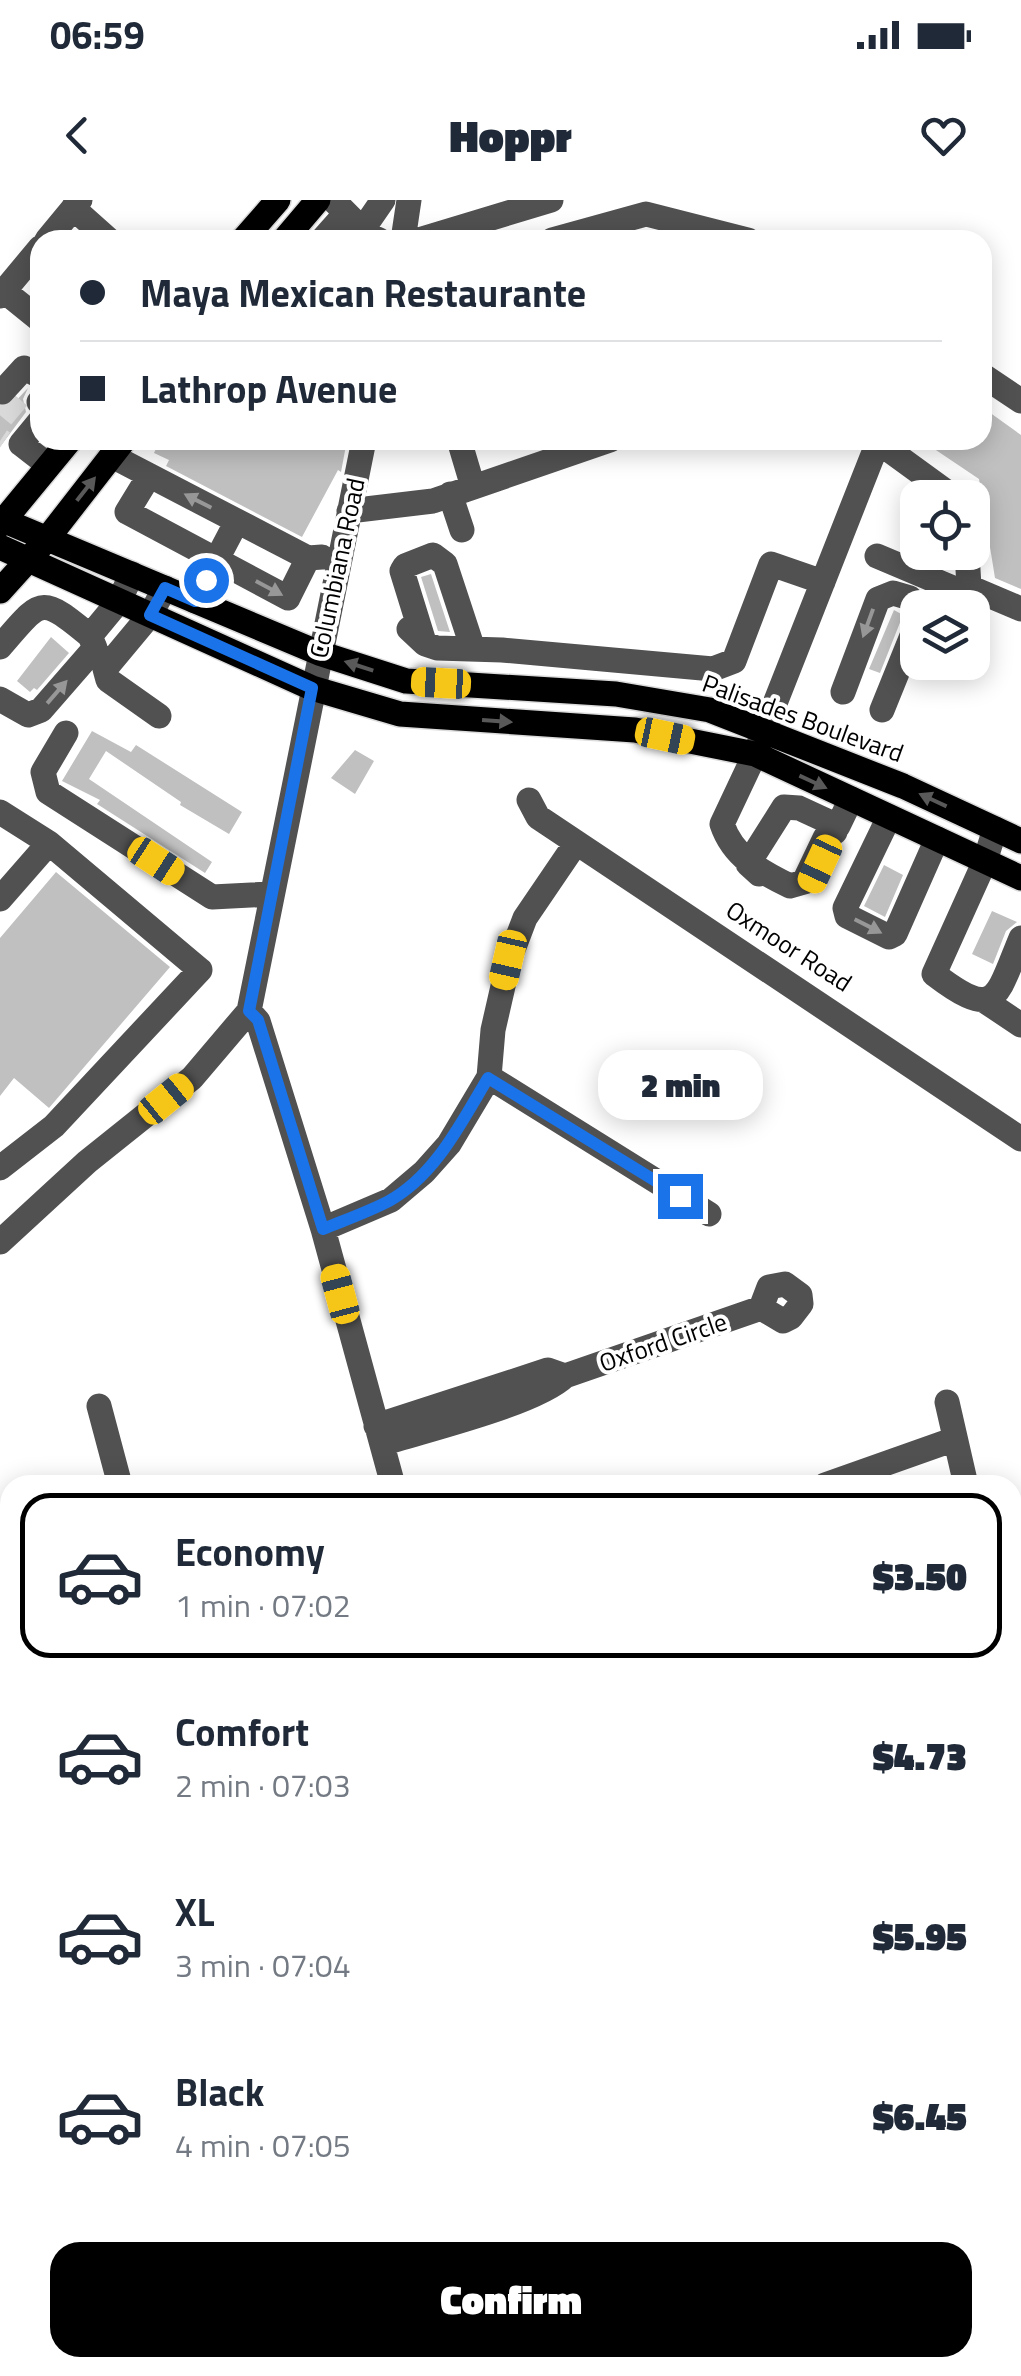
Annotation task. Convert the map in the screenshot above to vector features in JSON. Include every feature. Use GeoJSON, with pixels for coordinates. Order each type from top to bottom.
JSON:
{"type":"FeatureCollection","features":[{"type":"Feature","properties":{"kind":"main road"},"geometry":{"type":"LineString","coordinates":[[252,230],[278,200]]}},
{"type":"Feature","properties":{"kind":"main road"},"geometry":{"type":"LineString","coordinates":[[292,230],[318,200]]}},
{"type":"Feature","properties":{"kind":"main road"},"geometry":{"type":"LineString","coordinates":[[61,450],[1,528],[119,601],[312,688]]}},
{"type":"Feature","properties":{"kind":"main road"},"geometry":{"type":"LineString","coordinates":[[0,592],[116,450]]}},
{"type":"Feature","properties":{"kind":"main road"},"geometry":{"type":"LineString","coordinates":[[39,549],[132,574],[319,652]]}},
{"type":"Feature","properties":{"kind":"main road","name":"Palisades Boulevard"},"geometry":{"type":"LineString","coordinates":[[319,652],[406,681],[616,694],[710,710],[851,799],[1021,878]]}},
{"type":"Feature","properties":{"kind":"main road","name":"Palisades Boulevard"},"geometry":{"type":"LineString","coordinates":[[312,688],[400,714],[759,743],[903,786],[1021,841]]}},
{"type":"Feature","properties":{"kind":"street"},"geometry":{"type":"LineString","coordinates":[[355,221],[383,200]]}},
{"type":"Feature","properties":{"kind":"street"},"geometry":{"type":"LineString","coordinates":[[405,230],[410,200]]}},
{"type":"Feature","properties":{"kind":"street"},"geometry":{"type":"LineString","coordinates":[[449,230],[489,209],[551,200]]}},
{"type":"Feature","properties":{"kind":"street"},"geometry":{"type":"LineString","coordinates":[[55,230],[77,204],[100,230]]}},
{"type":"Feature","properties":{"kind":"street"},"geometry":{"type":"LineString","coordinates":[[588,230],[646,214],[709,230]]}},
{"type":"Feature","properties":{"kind":"street"},"geometry":{"type":"LineString","coordinates":[[30,260],[2,294],[30,313]]}},
{"type":"Feature","properties":{"kind":"street"},"geometry":{"type":"LineString","coordinates":[[992,382],[1021,401]]}},
{"type":"Feature","properties":{"kind":"street"},"geometry":{"type":"LineString","coordinates":[[41,450],[48,465]]}},
{"type":"Feature","properties":{"kind":"street"},"geometry":{"type":"LineString","coordinates":[[120,450],[149,476],[308,558],[340,555]]}},
{"type":"Feature","properties":{"kind":"street","name":"Columbiana Road"},"geometry":{"type":"LineString","coordinates":[[0,1242],[88,1162],[192,1078],[249,1011],[362,450]]}},
{"type":"Feature","properties":{"kind":"street"},"geometry":{"type":"LineString","coordinates":[[459,450],[462,530]]}},
{"type":"Feature","properties":{"kind":"street"},"geometry":{"type":"LineString","coordinates":[[348,512],[433,500],[580,450]]}},
{"type":"Feature","properties":{"kind":"street"},"geometry":{"type":"LineString","coordinates":[[851,799],[806,895],[796,899],[785,897],[748,864],[727,839],[722,824],[759,743],[874,450]]}},
{"type":"Feature","properties":{"kind":"street"},"geometry":{"type":"LineString","coordinates":[[889,450],[930,480]]}},
{"type":"Feature","properties":{"kind":"street"},"geometry":{"type":"LineString","coordinates":[[149,476],[128,512],[288,598],[308,558]]}},
{"type":"Feature","properties":{"kind":"street"},"geometry":{"type":"LineString","coordinates":[[195,601],[236,521]]}},
{"type":"Feature","properties":{"kind":"street"},"geometry":{"type":"LineString","coordinates":[[473,649],[444,564],[434,556],[405,566],[402,571],[417,636],[436,648],[713,669],[734,661],[771,564],[823,582]]}},
{"type":"Feature","properties":{"kind":"street"},"geometry":{"type":"LineString","coordinates":[[877,556],[957,590]]}},
{"type":"Feature","properties":{"kind":"street"},"geometry":{"type":"LineString","coordinates":[[968,570],[969,588],[1021,609]]}},
{"type":"Feature","properties":{"kind":"street"},"geometry":{"type":"LineString","coordinates":[[90,636],[119,601],[132,574]]}},
{"type":"Feature","properties":{"kind":"street"},"geometry":{"type":"LineString","coordinates":[[159,716],[108,680],[106,669],[150,615],[165,588]]}},
{"type":"Feature","properties":{"kind":"street"},"geometry":{"type":"LineString","coordinates":[[843,692],[878,599],[893,593],[900,595]]}},
{"type":"Feature","properties":{"kind":"street"},"geometry":{"type":"LineString","coordinates":[[0,648],[31,612],[45,606],[54,606],[90,636],[94,648],[41,710],[28,714],[0,699]]}},
{"type":"Feature","properties":{"kind":"street"},"geometry":{"type":"LineString","coordinates":[[882,710],[900,666]]}},
{"type":"Feature","properties":{"kind":"street"},"geometry":{"type":"LineString","coordinates":[[66,733],[43,772],[48,792],[212,897],[271,894]]}},
{"type":"Feature","properties":{"kind":"street","name":"Oxmoor Road"},"geometry":{"type":"LineString","coordinates":[[529,800],[538,817],[1021,1138]]}},
{"type":"Feature","properties":{"kind":"street"},"geometry":{"type":"LineString","coordinates":[[748,864],[784,807],[799,808],[836,829]]}},
{"type":"Feature","properties":{"kind":"street"},"geometry":{"type":"LineString","coordinates":[[0,812],[50,843],[200,970],[54,1126],[0,1168]]}},
{"type":"Feature","properties":{"kind":"street"},"geometry":{"type":"LineString","coordinates":[[890,817],[845,908],[847,916],[889,936],[895,934],[937,839]]}},
{"type":"Feature","properties":{"kind":"street"},"geometry":{"type":"LineString","coordinates":[[995,829],[985,861],[934,974],[1021,1026]]}},
{"type":"Feature","properties":{"kind":"street"},"geometry":{"type":"LineString","coordinates":[[0,899],[50,843]]}},
{"type":"Feature","properties":{"kind":"street"},"geometry":{"type":"LineString","coordinates":[[323,1229],[392,1200],[449,1144],[488,1078],[493,1030],[508,960],[525,918],[576,843]]}},
{"type":"Feature","properties":{"kind":"street"},"geometry":{"type":"LineString","coordinates":[[985,1002],[1001,985],[1021,938]]}},
{"type":"Feature","properties":{"kind":"street"},"geometry":{"type":"LineString","coordinates":[[249,1011],[258,1020],[323,1229],[391,1475]]}},
{"type":"Feature","properties":{"kind":"street"},"geometry":{"type":"LineString","coordinates":[[488,1078],[710,1214]]}},
{"type":"Feature","properties":{"kind":"street","name":"Oxford Circle"},"geometry":{"type":"LineString","coordinates":[[379,1435],[490,1399],[548,1370],[565,1376],[761,1308]]}},
{"type":"Feature","properties":{"kind":"street"},"geometry":{"type":"LineString","coordinates":[[946,1402],[963,1475]]}},
{"type":"Feature","properties":{"kind":"street"},"geometry":{"type":"LineString","coordinates":[[99,1406],[117,1475]]}},
{"type":"Feature","properties":{"kind":"street"},"geometry":{"type":"LineString","coordinates":[[853,1475],[954,1439]]}},
{"type":"Feature","properties":{"kind":"building"},"geometry":{"type":"Polygon","coordinates":[[[28,388],[23,399],[26,412],[0,447],[0,408],[13,404],[28,388]]]}},
{"type":"Feature","properties":{"kind":"building"},"geometry":{"type":"Polygon","coordinates":[[[992,414],[1021,435],[1021,589],[995,578],[990,547],[990,480],[979,480],[936,450],[992,450],[992,414]]]}},
{"type":"Feature","properties":{"kind":"building"},"geometry":{"type":"Polygon","coordinates":[[[345,450],[341,472],[338,470],[302,537],[166,466],[169,460],[154,453],[345,450]]]}},
{"type":"Feature","properties":{"kind":"building"},"geometry":{"type":"Polygon","coordinates":[[[431,574],[450,632],[438,631],[421,577],[431,574]]]}},
{"type":"Feature","properties":{"kind":"building"},"geometry":{"type":"Polygon","coordinates":[[[894,610],[900,613],[900,623],[880,673],[869,669],[894,610]]]}},
{"type":"Feature","properties":{"kind":"building"},"geometry":{"type":"Polygon","coordinates":[[[51,637],[69,653],[37,690],[30,692],[17,681],[51,637]]]}},
{"type":"Feature","properties":{"kind":"building"},"geometry":{"type":"Polygon","coordinates":[[[92,731],[131,752],[136,745],[242,812],[229,834],[180,805],[181,802],[106,751],[89,779],[212,862],[205,873],[97,804],[100,800],[62,781],[92,731]]]}},
{"type":"Feature","properties":{"kind":"building"},"geometry":{"type":"Polygon","coordinates":[[[355,750],[374,761],[355,794],[331,778],[355,750]]]}},
{"type":"Feature","properties":{"kind":"building"},"geometry":{"type":"Polygon","coordinates":[[[884,865],[903,875],[885,917],[864,906],[884,865]]]}},
{"type":"Feature","properties":{"kind":"building"},"geometry":{"type":"Polygon","coordinates":[[[56,872],[170,967],[49,1108],[14,1078],[0,1096],[0,938],[56,872]]]}},
{"type":"Feature","properties":{"kind":"building"},"geometry":{"type":"Polygon","coordinates":[[[992,911],[1017,922],[1006,931],[993,964],[972,954],[992,911]]]}},
{"type":"Feature","properties":{"kind":"tunnel"},"geometry":{"type":"LineString","coordinates":[[0,399],[24,419]]}},
{"type":"Feature","properties":{"kind":"route"},"geometry":{"type":"LineString","coordinates":[[206,580],[195,601],[165,588],[150,615],[312,688],[249,1011],[258,1020],[323,1229],[392,1200],[424,1172],[449,1144],[488,1078],[680,1196]]}}]}
